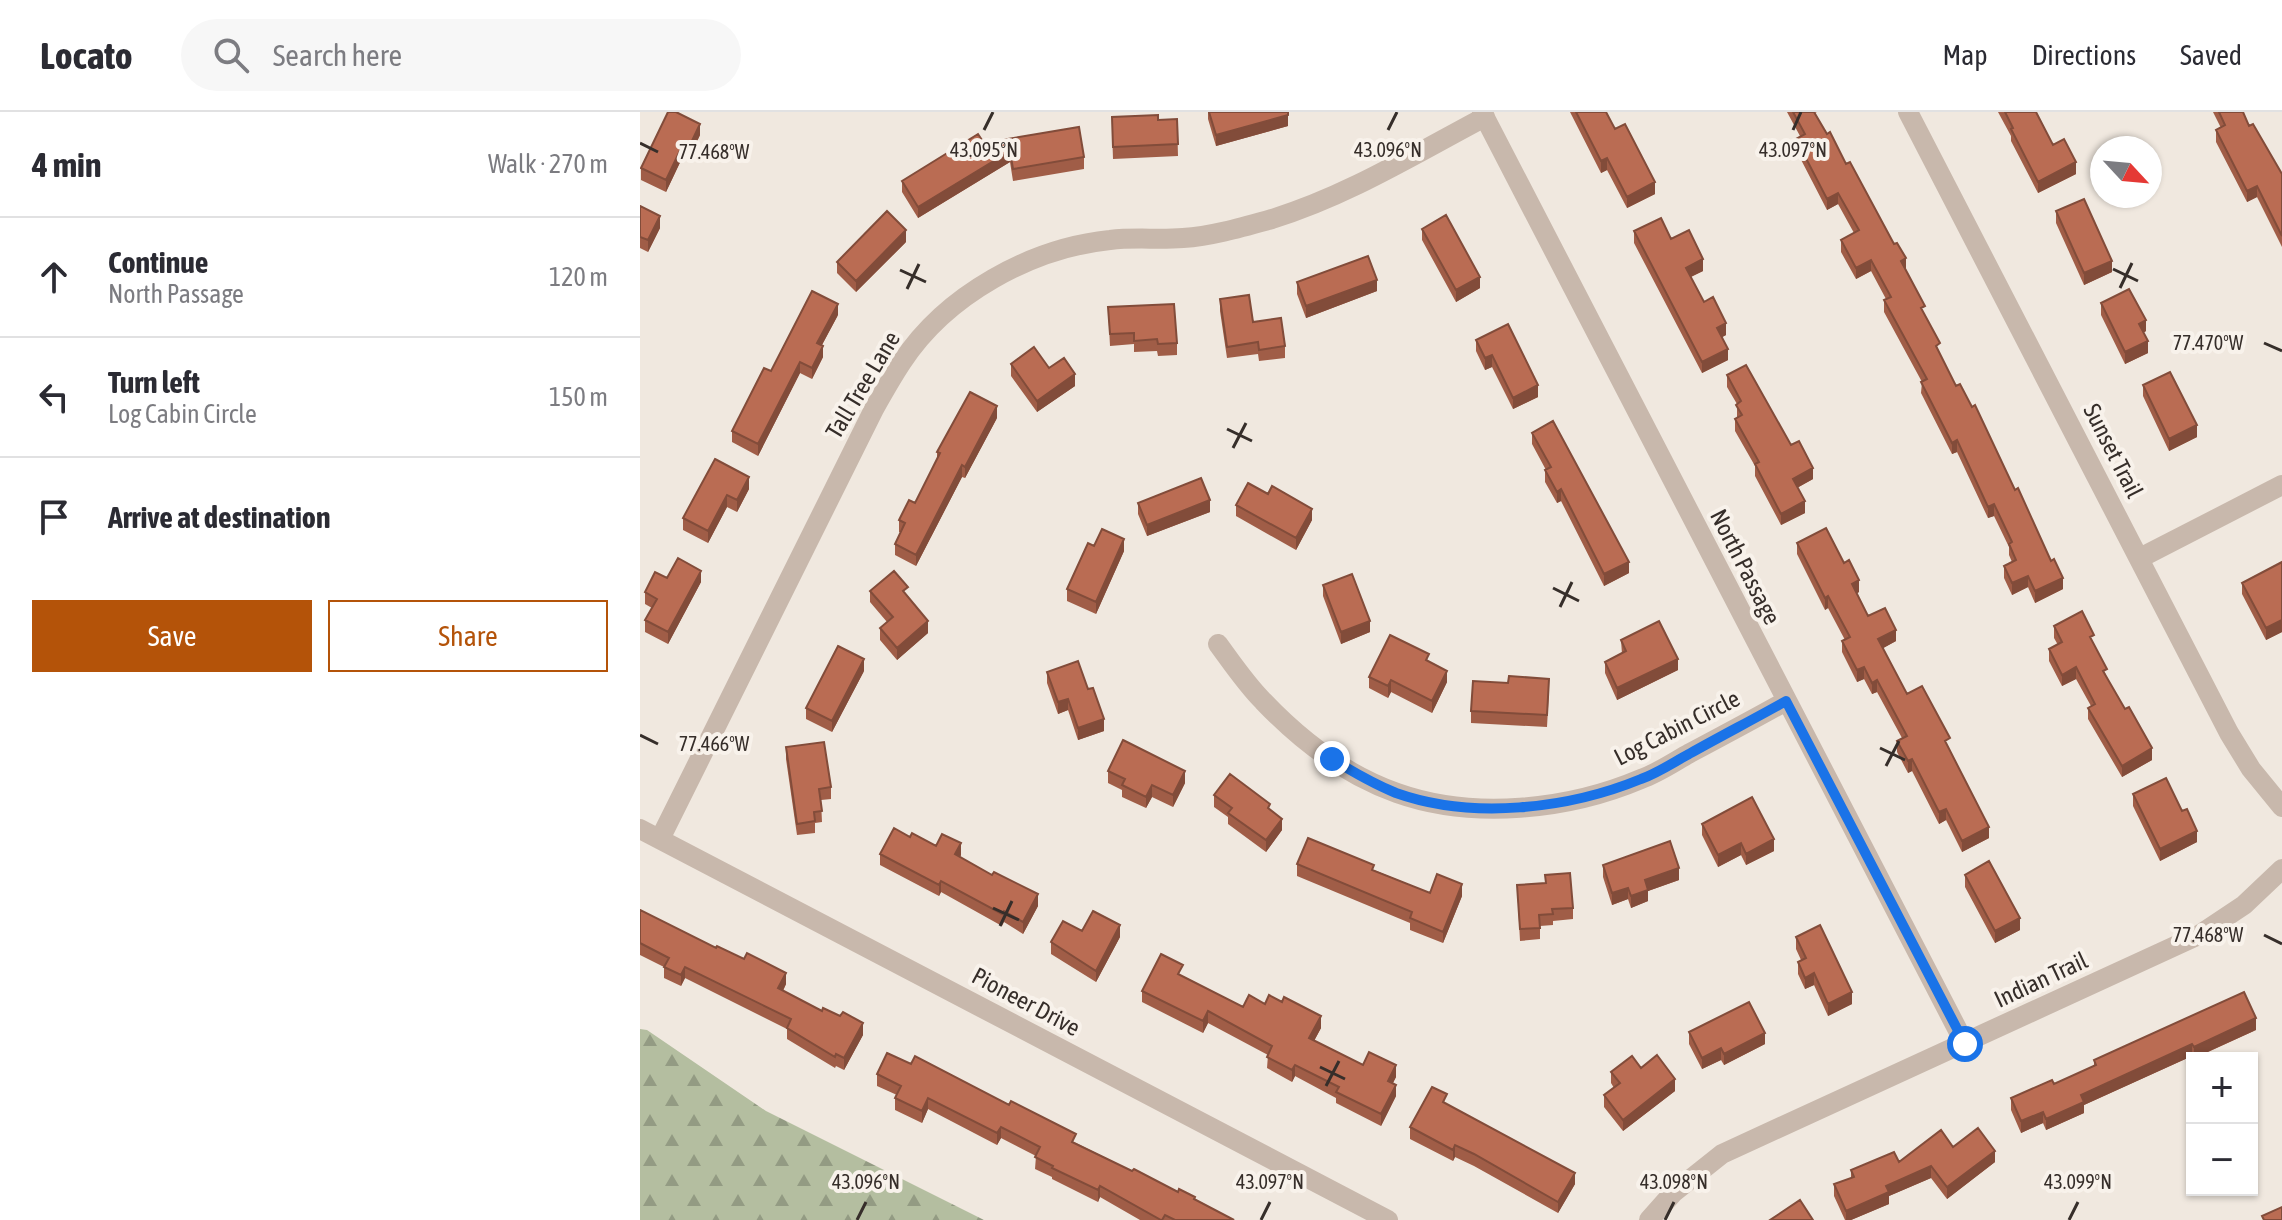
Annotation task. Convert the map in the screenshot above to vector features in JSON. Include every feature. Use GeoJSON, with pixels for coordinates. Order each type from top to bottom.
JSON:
{"type":"FeatureCollection","features":[{"type":"Feature","properties":{"kind":"street","name":"Sunset Trail"},"geometry":{"type":"LineString","coordinates":[[1908,112],[2229,733],[2251,769],[2282,807]]}},
{"type":"Feature","properties":{"kind":"street","name":"North Passage"},"geometry":{"type":"LineString","coordinates":[[1483,115],[1965,1044]]}},
{"type":"Feature","properties":{"kind":"street","name":"Tall Tree Lane"},"geometry":{"type":"LineString","coordinates":[[660,839],[874,409],[902,361],[942,317],[999,276],[1064,248],[1110,240],[1185,238],[1270,219],[1311,206],[1342,193],[1483,115]]}},
{"type":"Feature","properties":{"kind":"street"},"geometry":{"type":"LineString","coordinates":[[2140,558],[2282,485]]}},
{"type":"Feature","properties":{"kind":"street","name":"Log Cabin Circle"},"geometry":{"type":"LineString","coordinates":[[1218,644],[1261,700],[1295,732],[1332,759],[1398,793],[1481,808],[1525,806],[1602,793],[1643,779],[1786,701]]}},
{"type":"Feature","properties":{"kind":"street","name":"Pioneer Drive"},"geometry":{"type":"LineString","coordinates":[[640,829],[1388,1220]]}},
{"type":"Feature","properties":{"kind":"street","name":"Indian Trail"},"geometry":{"type":"LineString","coordinates":[[1649,1220],[1673,1193],[1722,1154],[2199,935],[2244,905],[2282,869]]}},
{"type":"Feature","properties":{"kind":"green space"},"geometry":{"type":"Polygon","coordinates":[[[640,1029],[647,1030],[766,1111],[984,1220],[640,1220],[640,1029]]]}},
{"type":"Feature","properties":{"kind":"building"},"geometry":{"type":"Polygon","coordinates":[[[668,112],[676,112],[700,124],[690,145],[684,142],[666,180],[641,168],[668,112]]]}},
{"type":"Feature","properties":{"kind":"building"},"geometry":{"type":"Polygon","coordinates":[[[1209,112],[1288,112],[1288,115],[1216,135],[1209,112]]]}},
{"type":"Feature","properties":{"kind":"building"},"geometry":{"type":"Polygon","coordinates":[[[1576,112],[1606,112],[1615,129],[1625,124],[1655,182],[1627,197],[1607,158],[1601,161],[1576,112]]]}},
{"type":"Feature","properties":{"kind":"building"},"geometry":{"type":"Polygon","coordinates":[[[1793,112],[1814,112],[1827,134],[1830,132],[1846,164],[1850,162],[1894,244],[1897,243],[1906,258],[1901,261],[1925,306],[1921,308],[1940,343],[1936,346],[1956,386],[1960,384],[1972,407],[1975,405],[2051,561],[2054,559],[2063,578],[2035,591],[2028,576],[2012,583],[2004,566],[2016,560],[2009,544],[2012,542],[1994,504],[1988,507],[1957,440],[1952,443],[1921,382],[1927,379],[1884,300],[1891,297],[1871,260],[1856,268],[1841,240],[1859,230],[1838,193],[1827,199],[1796,139],[1805,134],[1793,112]]]}},
{"type":"Feature","properties":{"kind":"building"},"geometry":{"type":"Polygon","coordinates":[[[2005,112],[2036,112],[2053,145],[2064,139],[2076,162],[2038,182],[2005,112]]]}},
{"type":"Feature","properties":{"kind":"building"},"geometry":{"type":"Polygon","coordinates":[[[2219,112],[2243,112],[2282,174],[2282,236],[2257,186],[2247,191],[2216,130],[2225,125],[2219,112]]]}},
{"type":"Feature","properties":{"kind":"building"},"geometry":{"type":"Polygon","coordinates":[[[1158,115],[1158,120],[1177,119],[1178,144],[1113,147],[1112,117],[1158,115]]]}},
{"type":"Feature","properties":{"kind":"building"},"geometry":{"type":"Polygon","coordinates":[[[1079,127],[1084,157],[1013,169],[1010,151],[918,207],[902,181],[978,134],[984,143],[1079,127]]]}},
{"type":"Feature","properties":{"kind":"building"},"geometry":{"type":"Polygon","coordinates":[[[2084,199],[2112,261],[2084,273],[2056,211],[2084,199]]]}},
{"type":"Feature","properties":{"kind":"building"},"geometry":{"type":"Polygon","coordinates":[[[640,206],[660,216],[648,240],[640,237],[640,206]]]}},
{"type":"Feature","properties":{"kind":"building"},"geometry":{"type":"Polygon","coordinates":[[[887,211],[906,230],[856,281],[837,262],[887,211]]]}},
{"type":"Feature","properties":{"kind":"building"},"geometry":{"type":"Polygon","coordinates":[[[1446,215],[1480,277],[1456,290],[1422,229],[1446,215]]]}},
{"type":"Feature","properties":{"kind":"building"},"geometry":{"type":"Polygon","coordinates":[[[1661,218],[1671,239],[1689,230],[1703,259],[1686,268],[1704,302],[1713,297],[1726,323],[1717,328],[1728,349],[1702,362],[1634,231],[1661,218]]]}},
{"type":"Feature","properties":{"kind":"building"},"geometry":{"type":"Polygon","coordinates":[[[1368,256],[1377,280],[1306,306],[1297,282],[1368,256]]]}},
{"type":"Feature","properties":{"kind":"building"},"geometry":{"type":"Polygon","coordinates":[[[2129,289],[2146,320],[2139,324],[2148,341],[2125,352],[2101,303],[2129,289]]]}},
{"type":"Feature","properties":{"kind":"building"},"geometry":{"type":"Polygon","coordinates":[[[812,291],[838,304],[817,343],[823,346],[812,368],[800,362],[758,444],[732,431],[764,368],[771,371],[812,291]]]}},
{"type":"Feature","properties":{"kind":"building"},"geometry":{"type":"Polygon","coordinates":[[[1249,295],[1253,322],[1281,318],[1285,346],[1259,350],[1258,342],[1227,347],[1220,299],[1249,295]]]}},
{"type":"Feature","properties":{"kind":"building"},"geometry":{"type":"Polygon","coordinates":[[[1174,304],[1177,343],[1158,344],[1157,339],[1134,341],[1134,333],[1110,334],[1108,307],[1174,304]]]}},
{"type":"Feature","properties":{"kind":"building"},"geometry":{"type":"Polygon","coordinates":[[[1508,324],[1538,385],[1513,398],[1492,355],[1485,358],[1476,340],[1508,324]]]}},
{"type":"Feature","properties":{"kind":"building"},"geometry":{"type":"Polygon","coordinates":[[[1034,347],[1049,368],[1064,358],[1075,374],[1037,401],[1011,364],[1034,347]]]}},
{"type":"Feature","properties":{"kind":"building"},"geometry":{"type":"Polygon","coordinates":[[[1746,365],[1791,445],[1799,441],[1813,468],[1793,479],[1805,501],[1781,514],[1755,464],[1759,462],[1735,419],[1742,415],[1736,405],[1741,401],[1727,375],[1746,365]]]}},
{"type":"Feature","properties":{"kind":"building"},"geometry":{"type":"Polygon","coordinates":[[[2170,372],[2197,425],[2169,439],[2143,385],[2170,372]]]}},
{"type":"Feature","properties":{"kind":"building"},"geometry":{"type":"Polygon","coordinates":[[[970,392],[997,406],[965,467],[962,465],[916,555],[895,544],[905,523],[899,520],[909,500],[915,503],[940,453],[937,452],[970,392]]]}},
{"type":"Feature","properties":{"kind":"building"},"geometry":{"type":"Polygon","coordinates":[[[1553,421],[1629,562],[1604,574],[1561,489],[1557,492],[1545,470],[1551,467],[1532,433],[1553,421]]]}},
{"type":"Feature","properties":{"kind":"building"},"geometry":{"type":"Polygon","coordinates":[[[715,459],[749,477],[737,500],[727,495],[708,531],[683,518],[715,459]]]}},
{"type":"Feature","properties":{"kind":"building"},"geometry":{"type":"Polygon","coordinates":[[[1201,478],[1210,500],[1147,525],[1138,503],[1201,478]]]}},
{"type":"Feature","properties":{"kind":"building"},"geometry":{"type":"Polygon","coordinates":[[[1248,483],[1268,494],[1272,486],[1312,509],[1296,538],[1236,505],[1248,483]]]}},
{"type":"Feature","properties":{"kind":"building"},"geometry":{"type":"Polygon","coordinates":[[[1826,528],[1844,563],[1849,560],[1859,580],[1852,584],[1868,616],[1885,608],[1896,630],[1878,639],[1907,694],[1922,686],[1950,738],[1945,741],[1989,827],[1962,841],[1946,809],[1939,812],[1912,759],[1908,761],[1897,741],[1907,736],[1877,680],[1872,683],[1864,667],[1857,670],[1842,641],[1850,637],[1828,596],[1825,598],[1797,543],[1826,528]]]}},
{"type":"Feature","properties":{"kind":"building"},"geometry":{"type":"Polygon","coordinates":[[[1102,529],[1124,539],[1096,602],[1067,589],[1088,543],[1094,546],[1102,529]]]}},
{"type":"Feature","properties":{"kind":"building"},"geometry":{"type":"Polygon","coordinates":[[[678,558],[701,571],[668,632],[645,620],[657,599],[645,592],[655,572],[667,578],[678,558]]]}},
{"type":"Feature","properties":{"kind":"building"},"geometry":{"type":"Polygon","coordinates":[[[2282,562],[2282,620],[2266,628],[2242,583],[2282,562]]]}},
{"type":"Feature","properties":{"kind":"building"},"geometry":{"type":"Polygon","coordinates":[[[894,571],[908,587],[903,591],[928,621],[897,648],[880,628],[893,617],[870,591],[894,571]]]}},
{"type":"Feature","properties":{"kind":"building"},"geometry":{"type":"Polygon","coordinates":[[[1352,574],[1370,621],[1341,632],[1323,585],[1352,574]]]}},
{"type":"Feature","properties":{"kind":"building"},"geometry":{"type":"Polygon","coordinates":[[[2082,611],[2094,635],[2090,637],[2107,669],[2103,671],[2125,709],[2129,707],[2152,748],[2122,766],[2088,708],[2095,704],[2076,667],[2062,675],[2049,649],[2062,642],[2054,626],[2082,611]]]}},
{"type":"Feature","properties":{"kind":"building"},"geometry":{"type":"Polygon","coordinates":[[[1659,621],[1678,659],[1617,688],[1605,662],[1626,651],[1621,640],[1659,621]]]}},
{"type":"Feature","properties":{"kind":"building"},"geometry":{"type":"Polygon","coordinates":[[[1390,635],[1429,654],[1426,660],[1447,671],[1432,701],[1391,680],[1388,686],[1369,677],[1390,635]]]}},
{"type":"Feature","properties":{"kind":"building"},"geometry":{"type":"Polygon","coordinates":[[[838,646],[864,659],[832,721],[806,708],[838,646]]]}},
{"type":"Feature","properties":{"kind":"building"},"geometry":{"type":"Polygon","coordinates":[[[1078,661],[1088,689],[1093,688],[1104,719],[1078,728],[1068,699],[1058,702],[1047,672],[1078,661]]]}},
{"type":"Feature","properties":{"kind":"building"},"geometry":{"type":"Polygon","coordinates":[[[1509,676],[1549,679],[1547,715],[1471,711],[1473,681],[1508,683],[1509,676]]]}},
{"type":"Feature","properties":{"kind":"building"},"geometry":{"type":"Polygon","coordinates":[[[1123,740],[1185,771],[1173,795],[1152,785],[1146,797],[1122,785],[1125,779],[1108,771],[1123,740]]]}},
{"type":"Feature","properties":{"kind":"building"},"geometry":{"type":"Polygon","coordinates":[[[824,742],[831,787],[819,789],[822,811],[814,812],[815,821],[797,824],[786,747],[824,742]]]}},
{"type":"Feature","properties":{"kind":"building"},"geometry":{"type":"Polygon","coordinates":[[[1230,774],[1270,804],[1268,808],[1282,819],[1266,840],[1228,813],[1232,808],[1214,795],[1230,774]]]}},
{"type":"Feature","properties":{"kind":"building"},"geometry":{"type":"Polygon","coordinates":[[[2166,778],[2182,811],[2187,809],[2197,831],[2160,849],[2133,794],[2166,778]]]}},
{"type":"Feature","properties":{"kind":"building"},"geometry":{"type":"Polygon","coordinates":[[[1752,797],[1774,839],[1746,854],[1741,843],[1718,855],[1702,824],[1752,797]]]}},
{"type":"Feature","properties":{"kind":"building"},"geometry":{"type":"Polygon","coordinates":[[[894,828],[910,837],[912,833],[936,846],[942,834],[961,843],[955,854],[992,875],[994,872],[1038,894],[1023,922],[941,881],[939,885],[880,854],[894,828]]]}},
{"type":"Feature","properties":{"kind":"building"},"geometry":{"type":"Polygon","coordinates":[[[1308,838],[1374,865],[1372,870],[1430,893],[1437,874],[1462,884],[1443,932],[1410,918],[1412,912],[1297,864],[1308,838]]]}},
{"type":"Feature","properties":{"kind":"building"},"geometry":{"type":"Polygon","coordinates":[[[1670,841],[1679,868],[1645,880],[1648,890],[1631,896],[1628,888],[1612,893],[1603,865],[1670,841]]]}},
{"type":"Feature","properties":{"kind":"building"},"geometry":{"type":"Polygon","coordinates":[[[1989,861],[2020,918],[1995,931],[1965,875],[1989,861]]]}},
{"type":"Feature","properties":{"kind":"building"},"geometry":{"type":"Polygon","coordinates":[[[1570,873],[1573,908],[1552,909],[1553,914],[1539,915],[1540,928],[1520,929],[1517,885],[1546,883],[1545,875],[1570,873]]]}},
{"type":"Feature","properties":{"kind":"building"},"geometry":{"type":"Polygon","coordinates":[[[640,910],[716,948],[744,959],[747,953],[786,973],[778,988],[822,1011],[823,1008],[840,1016],[843,1012],[863,1023],[844,1058],[836,1054],[835,1057],[787,1028],[791,1019],[685,967],[681,975],[664,967],[669,958],[640,943],[640,910]]]}},
{"type":"Feature","properties":{"kind":"building"},"geometry":{"type":"Polygon","coordinates":[[[1093,911],[1120,925],[1096,971],[1051,942],[1063,921],[1082,931],[1093,911]]]}},
{"type":"Feature","properties":{"kind":"building"},"geometry":{"type":"Polygon","coordinates":[[[1820,925],[1852,992],[1828,1004],[1814,973],[1805,978],[1798,962],[1806,958],[1796,937],[1820,925]]]}},
{"type":"Feature","properties":{"kind":"building"},"geometry":{"type":"Polygon","coordinates":[[[1161,954],[1183,965],[1178,974],[1243,1007],[1249,995],[1265,1004],[1269,995],[1282,1002],[1284,997],[1321,1016],[1309,1038],[1363,1065],[1369,1052],[1396,1065],[1388,1081],[1396,1085],[1381,1114],[1336,1092],[1339,1087],[1295,1065],[1292,1070],[1267,1057],[1272,1046],[1208,1011],[1203,1021],[1142,991],[1161,954]]]}},
{"type":"Feature","properties":{"kind":"building"},"geometry":{"type":"Polygon","coordinates":[[[2244,992],[2256,1018],[2081,1095],[2084,1102],[2046,1119],[2043,1112],[2021,1121],[2011,1098],[2052,1080],[2054,1084],[2096,1065],[2094,1060],[2244,992]]]}},
{"type":"Feature","properties":{"kind":"building"},"geometry":{"type":"Polygon","coordinates":[[[1749,1002],[1765,1033],[1724,1054],[1721,1048],[1702,1058],[1689,1032],[1749,1002]]]}},
{"type":"Feature","properties":{"kind":"building"},"geometry":{"type":"Polygon","coordinates":[[[887,1053],[911,1064],[915,1056],[1009,1105],[1011,1101],[1076,1134],[1072,1142],[1178,1192],[1179,1189],[1234,1220],[1175,1220],[1165,1215],[1161,1220],[1100,1186],[1098,1190],[1052,1168],[1035,1157],[1040,1147],[1001,1127],[997,1133],[928,1098],[922,1111],[895,1098],[901,1086],[877,1074],[887,1053]]]}},
{"type":"Feature","properties":{"kind":"building"},"geometry":{"type":"Polygon","coordinates":[[[1657,1055],[1675,1079],[1623,1120],[1604,1095],[1620,1083],[1611,1072],[1632,1056],[1641,1068],[1657,1055]]]}},
{"type":"Feature","properties":{"kind":"building"},"geometry":{"type":"Polygon","coordinates":[[[1432,1087],[1447,1094],[1443,1102],[1575,1173],[1558,1202],[1474,1154],[1455,1145],[1453,1150],[1410,1127],[1432,1087]]]}},
{"type":"Feature","properties":{"kind":"building"},"geometry":{"type":"Polygon","coordinates":[[[1978,1128],[1995,1151],[1947,1187],[1931,1166],[1886,1186],[1889,1192],[1846,1211],[1834,1184],[1854,1177],[1851,1170],[1894,1152],[1899,1162],[1941,1130],[1953,1147],[1978,1128]]]}},
{"type":"Feature","properties":{"kind":"building"},"geometry":{"type":"Polygon","coordinates":[[[1800,1200],[1813,1220],[1770,1220],[1800,1200]]]}},
{"type":"Feature","properties":{"kind":"building"},"geometry":{"type":"Polygon","coordinates":[[[2282,1207],[2282,1220],[2264,1220],[2262,1216],[2282,1207]]]}},
{"type":"Feature","properties":{"kind":"route"},"geometry":{"type":"LineString","coordinates":[[1332,759],[1398,793],[1438,803],[1481,808],[1525,806],[1602,793],[1643,779],[1786,701],[1965,1044]]}}]}
